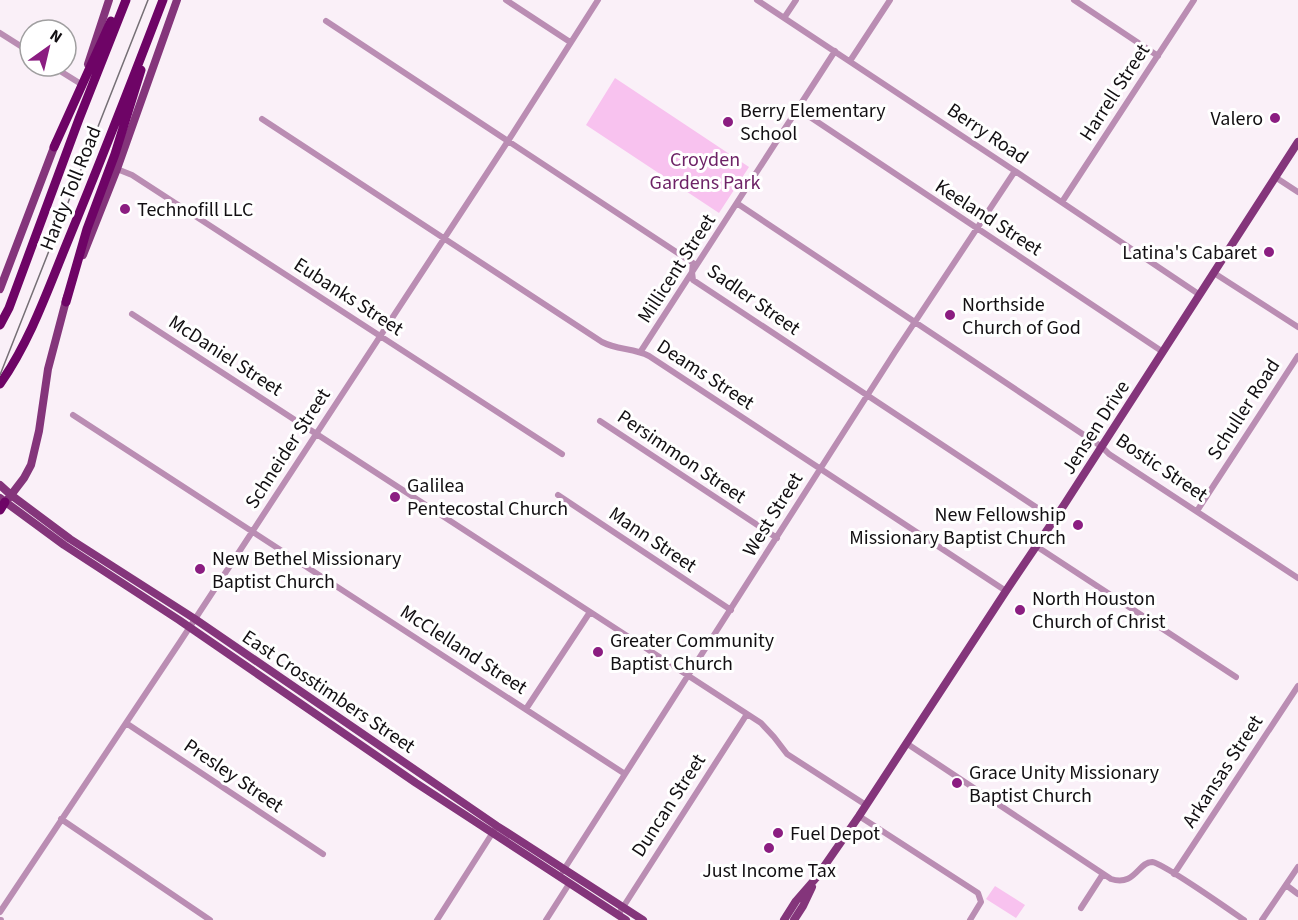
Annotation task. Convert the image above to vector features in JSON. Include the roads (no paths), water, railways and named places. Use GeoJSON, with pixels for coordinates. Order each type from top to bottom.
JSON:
{"type":"FeatureCollection","features":[{"type":"Feature","properties":{"kind":"highway"},"geometry":{"type":"LineString","coordinates":[[54,147],[121,0]]}},
{"type":"Feature","properties":{"kind":"highway","name":"Hardy Toll Road"},"geometry":{"type":"LineString","coordinates":[[0,326],[9,308],[126,0]]}},
{"type":"Feature","properties":{"kind":"highway","name":"Hardy Toll Road"},"geometry":{"type":"LineString","coordinates":[[0,384],[30,332],[163,0]]}},
{"type":"Feature","properties":{"kind":"highway"},"geometry":{"type":"LineString","coordinates":[[66,302],[87,230],[136,89],[153,26]]}},
{"type":"Feature","properties":{"kind":"main road"},"geometry":{"type":"LineString","coordinates":[[4,501],[28,472],[36,450],[48,369],[66,302],[117,169],[177,0]]}},
{"type":"Feature","properties":{"kind":"main road"},"geometry":{"type":"LineString","coordinates":[[0,289],[54,147],[81,84],[107,1]]}},
{"type":"Feature","properties":{"kind":"main road","name":"Jensen Drive"},"geometry":{"type":"LineString","coordinates":[[790,918],[803,906],[816,878],[1102,447],[1298,142]]}},
{"type":"Feature","properties":{"kind":"main road","name":"East Crosstimbers Street"},"geometry":{"type":"LineString","coordinates":[[0,485],[4,501],[109,570],[332,726],[412,780],[564,869],[643,920]]}},
{"type":"Feature","properties":{"kind":"main road","name":"East Crosstimbers Street"},"geometry":{"type":"LineString","coordinates":[[109,570],[195,619],[418,772],[569,884],[626,920]]}},
{"type":"Feature","properties":{"kind":"main road"},"geometry":{"type":"LineString","coordinates":[[245,666],[251,658]]}},
{"type":"Feature","properties":{"kind":"main road"},"geometry":{"type":"LineString","coordinates":[[332,726],[339,718]]}},
{"type":"Feature","properties":{"kind":"main road"},"geometry":{"type":"LineString","coordinates":[[412,780],[418,772]]}},
{"type":"Feature","properties":{"kind":"street"},"geometry":{"type":"LineString","coordinates":[[506,0],[570,42]]}},
{"type":"Feature","properties":{"kind":"street","name":"Schneider Street"},"geometry":{"type":"LineString","coordinates":[[0,912],[195,619],[598,0]]}},
{"type":"Feature","properties":{"kind":"street","name":"Berry Road"},"geometry":{"type":"LineString","coordinates":[[757,0],[1200,295]]}},
{"type":"Feature","properties":{"kind":"street"},"geometry":{"type":"LineString","coordinates":[[784,18],[796,0]]}},
{"type":"Feature","properties":{"kind":"street"},"geometry":{"type":"LineString","coordinates":[[850,61],[890,0]]}},
{"type":"Feature","properties":{"kind":"street"},"geometry":{"type":"LineString","coordinates":[[1074,0],[1158,56]]}},
{"type":"Feature","properties":{"kind":"street","name":"Harrell Street"},"geometry":{"type":"LineString","coordinates":[[1062,202],[1194,0]]}},
{"type":"Feature","properties":{"kind":"street","name":"Sadler Street"},"geometry":{"type":"LineString","coordinates":[[326,21],[693,263],[693,280],[1054,519]]}},
{"type":"Feature","properties":{"kind":"street"},"geometry":{"type":"LineString","coordinates":[[0,33],[18,44]]}},
{"type":"Feature","properties":{"kind":"street","name":"Millicent Street"},"geometry":{"type":"LineString","coordinates":[[641,351],[835,51]]}},
{"type":"Feature","properties":{"kind":"street"},"geometry":{"type":"LineString","coordinates":[[71,78],[81,84]]}},
{"type":"Feature","properties":{"kind":"street","name":"Keeland Street"},"geometry":{"type":"LineString","coordinates":[[798,110],[1163,352]]}},
{"type":"Feature","properties":{"kind":"street","name":"Deams Street"},"geometry":{"type":"LineString","coordinates":[[262,119],[602,342],[611,347],[641,351],[1006,591]]}},
{"type":"Feature","properties":{"kind":"street","name":"Eubanks Street"},"geometry":{"type":"LineString","coordinates":[[117,169],[132,175],[562,454]]}},
{"type":"Feature","properties":{"kind":"street","name":"West Street"},"geometry":{"type":"LineString","coordinates":[[559,877],[914,322],[1015,171]]}},
{"type":"Feature","properties":{"kind":"street"},"geometry":{"type":"LineString","coordinates":[[1275,177],[1298,192]]}},
{"type":"Feature","properties":{"kind":"street","name":"Bostic Street"},"geometry":{"type":"LineString","coordinates":[[738,204],[1102,447],[1109,454],[1298,578]]}},
{"type":"Feature","properties":{"kind":"street"},"geometry":{"type":"LineString","coordinates":[[1214,273],[1298,327]]}},
{"type":"Feature","properties":{"kind":"street","name":"McDaniel Street"},"geometry":{"type":"LineString","coordinates":[[132,314],[761,723],[781,748],[794,759],[866,805]]}},
{"type":"Feature","properties":{"kind":"street","name":"Schuller Road"},"geometry":{"type":"LineString","coordinates":[[1197,511],[1298,356]]}},
{"type":"Feature","properties":{"kind":"street","name":"McClelland Street"},"geometry":{"type":"LineString","coordinates":[[73,415],[625,774]]}},
{"type":"Feature","properties":{"kind":"street","name":"Persimmon Street"},"geometry":{"type":"LineString","coordinates":[[600,421],[777,538]]}},
{"type":"Feature","properties":{"kind":"street","name":"Mann Street"},"geometry":{"type":"LineString","coordinates":[[558,495],[731,610]]}},
{"type":"Feature","properties":{"kind":"street"},"geometry":{"type":"LineString","coordinates":[[1036,546],[1236,677]]}},
{"type":"Feature","properties":{"kind":"street"},"geometry":{"type":"LineString","coordinates":[[526,709],[590,612]]}},
{"type":"Feature","properties":{"kind":"street","name":"Arkansas Street"},"geometry":{"type":"LineString","coordinates":[[1174,874],[1298,686]]}},
{"type":"Feature","properties":{"kind":"street","name":"Duncan Street"},"geometry":{"type":"LineString","coordinates":[[618,915],[747,714]]}},
{"type":"Feature","properties":{"kind":"street","name":"Presley Street"},"geometry":{"type":"LineString","coordinates":[[126,723],[323,854]]}},
{"type":"Feature","properties":{"kind":"street"},"geometry":{"type":"LineString","coordinates":[[906,743],[1103,874],[1117,881],[1126,880],[1148,863],[1153,862],[1244,920]]}},
{"type":"Feature","properties":{"kind":"street"},"geometry":{"type":"LineString","coordinates":[[859,816],[978,893],[979,906],[970,920]]}},
{"type":"Feature","properties":{"kind":"street"},"geometry":{"type":"LineString","coordinates":[[61,819],[210,920]]}},
{"type":"Feature","properties":{"kind":"street"},"geometry":{"type":"LineString","coordinates":[[438,920],[495,830]]}},
{"type":"Feature","properties":{"kind":"street"},"geometry":{"type":"LineString","coordinates":[[1262,920],[1298,867]]}},
{"type":"Feature","properties":{"kind":"street"},"geometry":{"type":"LineString","coordinates":[[1081,908],[1103,874]]}},
{"type":"Feature","properties":{"kind":"street"},"geometry":{"type":"LineString","coordinates":[[546,920],[569,884]]}},
{"type":"Feature","properties":{"kind":"street"},"geometry":{"type":"LineString","coordinates":[[1286,885],[1298,894]]}},
{"type":"Feature","properties":{"kind":"railway"},"geometry":{"type":"LineString","coordinates":[[0,375],[148,0]]}},
{"type":"Feature","properties":{"kind":"place","name":"Valero"},"geometry":{"type":"Point","coordinates":[1275,118]}},
{"type":"Feature","properties":{"kind":"place","name":"Berry Elementary School"},"geometry":{"type":"Point","coordinates":[728,122]}},
{"type":"Feature","properties":{"kind":"place","name":"Technofill LLC"},"geometry":{"type":"Point","coordinates":[125,209]}},
{"type":"Feature","properties":{"kind":"place","name":"Latina's Cabaret"},"geometry":{"type":"Point","coordinates":[1269,252]}},
{"type":"Feature","properties":{"kind":"place","name":"Northside Church of God"},"geometry":{"type":"Point","coordinates":[950,315]}},
{"type":"Feature","properties":{"kind":"place","name":"Galilea Pentecostal Church"},"geometry":{"type":"Point","coordinates":[395,497]}},
{"type":"Feature","properties":{"kind":"place","name":"New Fellowship Missionary Baptist Church"},"geometry":{"type":"Point","coordinates":[1078,525]}},
{"type":"Feature","properties":{"kind":"place","name":"New Bethel Missionary Baptist Church"},"geometry":{"type":"Point","coordinates":[200,569]}},
{"type":"Feature","properties":{"kind":"place","name":"North Houston Church of Christ"},"geometry":{"type":"Point","coordinates":[1020,610]}},
{"type":"Feature","properties":{"kind":"place","name":"Greater Community Baptist Church"},"geometry":{"type":"Point","coordinates":[598,652]}},
{"type":"Feature","properties":{"kind":"place","name":"Grace Unity Missionary Baptist Church"},"geometry":{"type":"Point","coordinates":[957,783]}},
{"type":"Feature","properties":{"kind":"place","name":"Fuel Depot"},"geometry":{"type":"Point","coordinates":[778,833]}},
{"type":"Feature","properties":{"kind":"place","name":"Just Income Tax"},"geometry":{"type":"Point","coordinates":[769,848]}},
{"type":"Feature","properties":{"kind":"park label","name":"Croyden Gardens Park"},"geometry":{"type":"Point","coordinates":[705,170]}}]}
